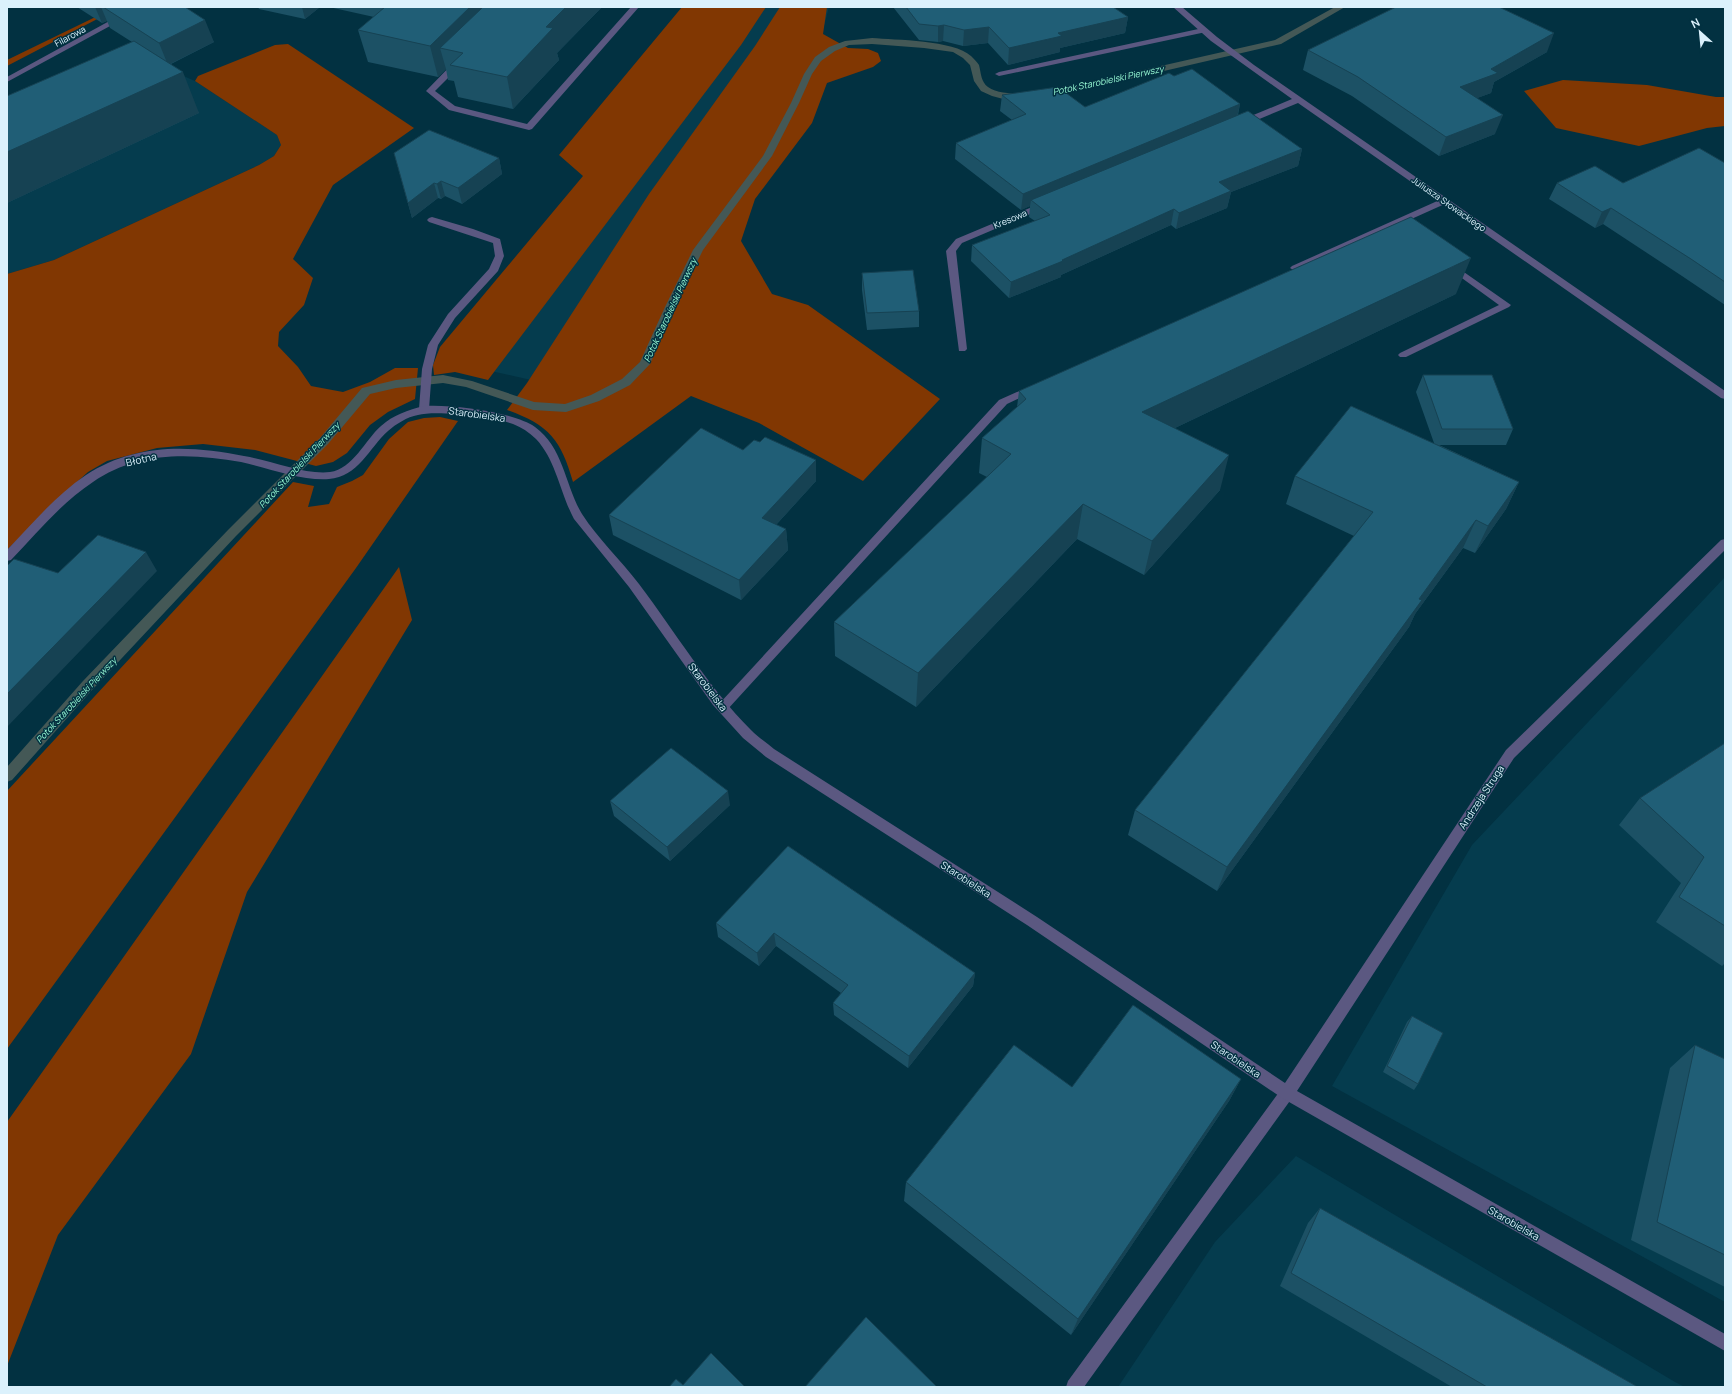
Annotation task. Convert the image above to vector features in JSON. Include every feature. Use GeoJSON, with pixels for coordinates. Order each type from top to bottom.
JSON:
{"type":"FeatureCollection","features":[{"type":"Feature","properties":{"kind":"street","name":"Filarowa"},"geometry":{"type":"LineString","coordinates":[[7,80],[141,7]]}},
{"type":"Feature","properties":{"kind":"street"},"geometry":{"type":"LineString","coordinates":[[464,58],[430,91],[452,108],[529,127],[635,7]]}},
{"type":"Feature","properties":{"kind":"street","name":"Juliusza Słowackiego"},"geometry":{"type":"LineString","coordinates":[[1178,7],[1203,30],[1251,67],[1725,396]]}},
{"type":"Feature","properties":{"kind":"street"},"geometry":{"type":"LineString","coordinates":[[999,74],[1203,30]]}},
{"type":"Feature","properties":{"kind":"street"},"geometry":{"type":"LineString","coordinates":[[1231,127],[1298,100]]}},
{"type":"Feature","properties":{"kind":"street","name":"Kresowa"},"geometry":{"type":"LineString","coordinates":[[962,349],[951,250],[959,241],[1054,201]]}},
{"type":"Feature","properties":{"kind":"street"},"geometry":{"type":"LineString","coordinates":[[1283,274],[1444,201]]}},
{"type":"Feature","properties":{"kind":"street"},"geometry":{"type":"LineString","coordinates":[[424,409],[426,371],[432,346],[439,332],[493,270],[499,261],[500,254],[496,241],[470,231],[432,220]]}},
{"type":"Feature","properties":{"kind":"street"},"geometry":{"type":"LineString","coordinates":[[1391,224],[1402,231]]}},
{"type":"Feature","properties":{"kind":"street"},"geometry":{"type":"LineString","coordinates":[[1403,355],[1506,305],[1442,260]]}},
{"type":"Feature","properties":{"kind":"street"},"geometry":{"type":"LineString","coordinates":[[723,707],[1003,402],[1046,382]]}},
{"type":"Feature","properties":{"kind":"street","name":"Starobielska"},"geometry":{"type":"LineString","coordinates":[[308,475],[318,477],[342,473],[351,467],[384,429],[403,416],[424,409],[442,409],[506,418],[523,424],[538,436],[549,448],[558,464],[569,497],[578,516],[638,591],[723,707],[748,734],[770,753],[1032,921],[1287,1093],[1725,1343]]}},
{"type":"Feature","properties":{"kind":"street","name":"Błotna"},"geometry":{"type":"LineString","coordinates":[[7,557],[65,499],[89,479],[118,464],[155,455],[178,452],[208,453],[273,465],[308,475]]}},
{"type":"Feature","properties":{"kind":"street","name":"Andrzeja Struga"},"geometry":{"type":"LineString","coordinates":[[1074,1387],[1287,1093],[1510,754],[1725,542]]}},
{"type":"Feature","properties":{"kind":"shaded area"},"geometry":{"type":"Polygon","coordinates":[[[116,7],[105,15],[7,66],[7,60],[116,7]]]}},
{"type":"Feature","properties":{"kind":"shaded area"},"geometry":{"type":"Polygon","coordinates":[[[682,7],[766,7],[741,45],[488,380],[455,372],[434,375],[433,365],[440,347],[583,176],[559,155],[682,7]]]}},
{"type":"Feature","properties":{"kind":"shaded area"},"geometry":{"type":"Polygon","coordinates":[[[729,7],[829,7],[824,26],[571,389],[451,362],[729,7]]]}},
{"type":"Feature","properties":{"kind":"shaded area"},"geometry":{"type":"Polygon","coordinates":[[[780,7],[827,7],[823,34],[848,48],[868,49],[878,53],[881,61],[873,67],[827,83],[812,123],[755,199],[741,241],[772,294],[808,305],[940,399],[863,481],[759,423],[691,396],[573,482],[564,455],[551,436],[543,428],[533,422],[507,410],[527,383],[649,194],[755,46],[780,7]]]}},
{"type":"Feature","properties":{"kind":"shaded area"},"geometry":{"type":"Polygon","coordinates":[[[288,44],[414,128],[333,185],[293,259],[313,278],[304,305],[279,332],[278,346],[298,367],[311,386],[343,392],[370,382],[395,368],[418,368],[415,399],[388,412],[370,425],[347,453],[333,462],[316,466],[255,450],[203,444],[157,448],[107,461],[88,472],[58,499],[7,550],[7,274],[54,260],[259,165],[274,156],[281,145],[277,135],[195,81],[198,76],[275,45],[288,44]]]}},
{"type":"Feature","properties":{"kind":"shaded area"},"geometry":{"type":"Polygon","coordinates":[[[156,64],[195,81],[277,135],[281,145],[274,156],[259,165],[54,260],[7,274],[7,102],[156,64]]]}},
{"type":"Feature","properties":{"kind":"shaded area"},"geometry":{"type":"Polygon","coordinates":[[[1563,80],[1647,85],[1716,97],[1725,97],[1725,126],[1707,128],[1639,146],[1556,128],[1524,91],[1563,80]]]}},
{"type":"Feature","properties":{"kind":"shaded area"},"geometry":{"type":"Polygon","coordinates":[[[440,417],[458,421],[356,568],[7,1049],[7,791],[293,482],[314,486],[308,507],[329,504],[337,487],[363,475],[389,439],[408,422],[424,418],[440,417]]]}},
{"type":"Feature","properties":{"kind":"shaded area"},"geometry":{"type":"Polygon","coordinates":[[[399,567],[412,620],[247,892],[191,1054],[58,1235],[7,1366],[7,1122],[399,567]]]}},
{"type":"Feature","properties":{"kind":"shaded area"},"geometry":{"type":"Polygon","coordinates":[[[1725,577],[1725,1302],[1332,1086],[1472,845],[1725,577]]]}},
{"type":"Feature","properties":{"kind":"shaded area"},"geometry":{"type":"Polygon","coordinates":[[[1296,1156],[1685,1387],[1118,1387],[1215,1242],[1296,1156]]]}},
{"type":"Feature","properties":{"kind":"building"},"geometry":{"type":"Polygon","coordinates":[[[103,7],[185,7],[205,20],[159,43],[103,7]]]}},
{"type":"Feature","properties":{"kind":"building"},"geometry":{"type":"Polygon","coordinates":[[[385,7],[470,7],[430,46],[358,30],[385,7]]]}},
{"type":"Feature","properties":{"kind":"building"},"geometry":{"type":"Polygon","coordinates":[[[483,7],[566,7],[546,27],[553,28],[507,77],[450,65],[463,53],[440,48],[483,7]]]}},
{"type":"Feature","properties":{"kind":"building"},"geometry":{"type":"Polygon","coordinates":[[[906,7],[1113,7],[1128,17],[1058,33],[1062,36],[1009,48],[989,27],[964,30],[944,25],[938,26],[919,24],[906,7]]]}},
{"type":"Feature","properties":{"kind":"building"},"geometry":{"type":"Polygon","coordinates":[[[1396,7],[1499,7],[1554,33],[1491,69],[1498,73],[1460,87],[1503,115],[1446,137],[1358,77],[1308,50],[1396,7]]]}},
{"type":"Feature","properties":{"kind":"building"},"geometry":{"type":"Polygon","coordinates":[[[134,41],[183,72],[7,152],[7,96],[134,41]]]}},
{"type":"Feature","properties":{"kind":"building"},"geometry":{"type":"Polygon","coordinates":[[[1192,69],[1240,104],[1023,194],[956,143],[1026,114],[1002,95],[1058,87],[1085,107],[1169,73],[1174,76],[1192,69]]]}},
{"type":"Feature","properties":{"kind":"building"},"geometry":{"type":"Polygon","coordinates":[[[1248,111],[1302,149],[1219,182],[1231,191],[1179,213],[1174,209],[1062,260],[1063,261],[1011,282],[972,245],[1050,215],[1031,200],[1248,111]]]}},
{"type":"Feature","properties":{"kind":"building"},"geometry":{"type":"Polygon","coordinates":[[[429,130],[499,158],[458,188],[441,181],[437,184],[434,183],[408,203],[394,153],[429,130]]]}},
{"type":"Feature","properties":{"kind":"building"},"geometry":{"type":"Polygon","coordinates":[[[1699,148],[1725,163],[1725,282],[1611,208],[1602,212],[1557,183],[1595,166],[1623,183],[1699,148]]]}},
{"type":"Feature","properties":{"kind":"building"},"geometry":{"type":"Polygon","coordinates":[[[1411,217],[1471,258],[1142,412],[1229,455],[1152,541],[1083,504],[918,673],[834,622],[1011,454],[982,438],[1026,399],[1019,391],[1411,217]]]}},
{"type":"Feature","properties":{"kind":"building"},"geometry":{"type":"Polygon","coordinates":[[[913,270],[919,311],[867,313],[862,273],[913,270]]]}},
{"type":"Feature","properties":{"kind":"building"},"geometry":{"type":"Polygon","coordinates":[[[1423,375],[1492,375],[1513,429],[1442,429],[1423,375]]]}},
{"type":"Feature","properties":{"kind":"building"},"geometry":{"type":"Polygon","coordinates":[[[1351,406],[1519,482],[1488,526],[1476,520],[1419,599],[1422,600],[1227,867],[1135,810],[1373,512],[1295,476],[1351,406]]]}},
{"type":"Feature","properties":{"kind":"building"},"geometry":{"type":"Polygon","coordinates":[[[701,428],[743,450],[754,440],[760,442],[765,437],[816,460],[762,518],[786,529],[739,580],[609,515],[701,428]]]}},
{"type":"Feature","properties":{"kind":"building"},"geometry":{"type":"Polygon","coordinates":[[[98,535],[146,552],[7,694],[7,566],[14,559],[58,573],[98,535]]]}},
{"type":"Feature","properties":{"kind":"building"},"geometry":{"type":"Polygon","coordinates":[[[1725,743],[1725,926],[1679,897],[1704,857],[1640,798],[1725,743]]]}},
{"type":"Feature","properties":{"kind":"building"},"geometry":{"type":"Polygon","coordinates":[[[671,748],[728,791],[667,847],[610,801],[671,748]]]}},
{"type":"Feature","properties":{"kind":"building"},"geometry":{"type":"Polygon","coordinates":[[[788,846],[975,973],[909,1056],[833,1003],[848,985],[774,933],[757,953],[716,923],[788,846]]]}},
{"type":"Feature","properties":{"kind":"building"},"geometry":{"type":"Polygon","coordinates":[[[1133,1005],[1241,1079],[1078,1319],[906,1182],[1014,1045],[1072,1087],[1133,1005]]]}},
{"type":"Feature","properties":{"kind":"building"},"geometry":{"type":"Polygon","coordinates":[[[1412,1016],[1443,1033],[1418,1084],[1387,1066],[1412,1016]]]}},
{"type":"Feature","properties":{"kind":"building"},"geometry":{"type":"Polygon","coordinates":[[[1695,1045],[1725,1059],[1725,1255],[1657,1222],[1695,1045]]]}},
{"type":"Feature","properties":{"kind":"building"},"geometry":{"type":"Polygon","coordinates":[[[1320,1208],[1638,1387],[1487,1387],[1291,1273],[1320,1208]]]}},
{"type":"Feature","properties":{"kind":"building"},"geometry":{"type":"Polygon","coordinates":[[[866,1317],[937,1387],[805,1387],[866,1317]]]}},
{"type":"Feature","properties":{"kind":"building"},"geometry":{"type":"Polygon","coordinates":[[[711,1353],[745,1387],[669,1387],[676,1379],[683,1385],[711,1353]]]}},
{"type":"Feature","properties":{"kind":"waterway","name":"Potok Starobielski Pierwszy"},"geometry":{"type":"LineString","coordinates":[[1046,93],[1099,83],[1278,42],[1341,7]]}},
{"type":"Feature","properties":{"kind":"waterway","name":"Potok Starobielski Pierwszy"},"geometry":{"type":"LineString","coordinates":[[7,776],[88,685],[232,533],[324,441],[366,391],[396,384],[443,379],[468,384],[533,406],[566,408],[595,398],[626,382],[645,364],[670,307],[698,250],[767,156],[795,103],[808,74],[818,59],[832,49],[848,43],[872,41],[924,45],[955,50],[966,56],[974,64],[978,81],[984,89],[1007,97],[1018,96]]}}]}
